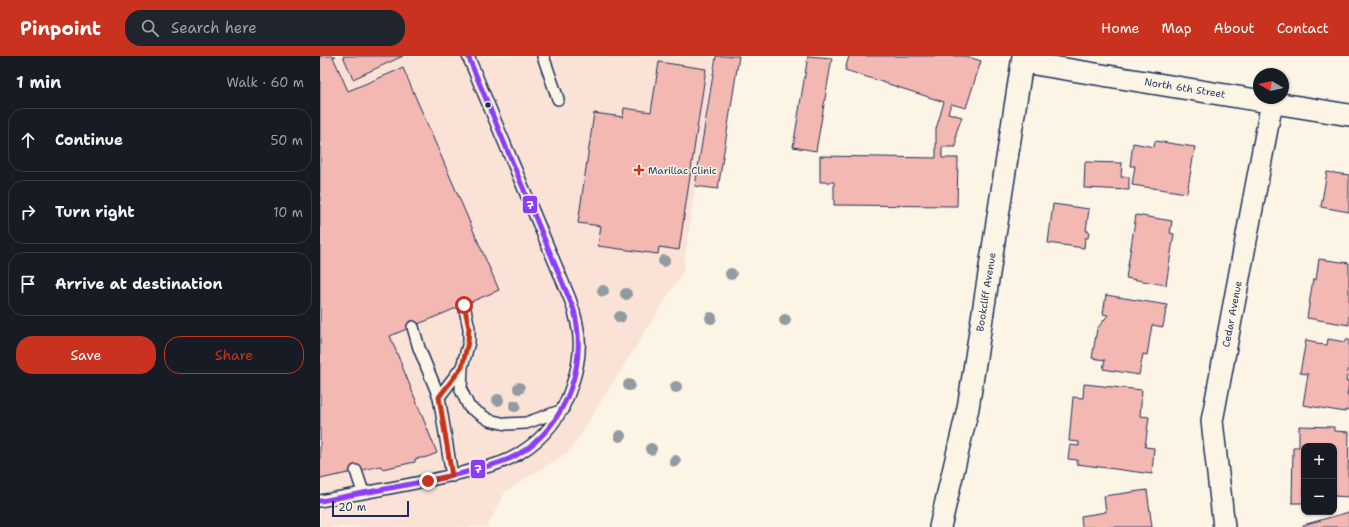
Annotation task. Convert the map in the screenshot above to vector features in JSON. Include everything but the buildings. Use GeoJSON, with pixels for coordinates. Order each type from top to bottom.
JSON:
{"type":"FeatureCollection","features":[{"type":"Feature","properties":{"kind":"street","name":"North 6th Street"},"geometry":{"type":"LineString","coordinates":[[1022,59],[1253,99]]}},
{"type":"Feature","properties":{"kind":"street","name":"Bookcliff Avenue"},"geometry":{"type":"LineString","coordinates":[[940,527],[968,408],[1022,59]]}},
{"type":"Feature","properties":{"kind":"street","name":"Cedar Avenue"},"geometry":{"type":"LineString","coordinates":[[1224,527],[1212,421],[1272,104]]}},
{"type":"Feature","properties":{"kind":"street","name":"North 6th Street"},"geometry":{"type":"LineString","coordinates":[[1284,104],[1349,115]]}},
{"type":"Feature","properties":{"kind":"lane"},"geometry":{"type":"LineString","coordinates":[[320,501],[452,476],[500,463],[520,454],[551,427],[563,410],[570,393],[576,373],[579,355],[580,335],[576,315],[468,56]]}},
{"type":"Feature","properties":{"kind":"lane"},"geometry":{"type":"LineString","coordinates":[[543,56],[558,99]]}},
{"type":"Feature","properties":{"kind":"lane"},"geometry":{"type":"LineString","coordinates":[[464,305],[469,335],[462,367],[461,390],[469,407],[489,420],[506,424],[526,423],[563,410]]}},
{"type":"Feature","properties":{"kind":"lane"},"geometry":{"type":"LineString","coordinates":[[413,327],[419,348],[439,397],[452,476]]}},
{"type":"Feature","properties":{"kind":"lane"},"geometry":{"type":"LineString","coordinates":[[439,397],[462,367]]}},
{"type":"Feature","properties":{"kind":"lane"},"geometry":{"type":"LineString","coordinates":[[356,471],[363,492]]}},
{"type":"Feature","properties":{"kind":"shaded area"},"geometry":{"type":"Polygon","coordinates":[[[320,56],[714,56],[683,272],[570,451],[506,491],[487,527],[320,527],[320,56]]]}},
{"type":"Feature","properties":{"kind":"transit line","name":"7"},"geometry":{"type":"LineString","coordinates":[[320,501],[445,477],[503,462],[533,444],[541,436],[561,410],[570,390],[578,360],[578,331],[574,310],[468,56]]}},
{"type":"Feature","properties":{"kind":"place","name":"Marillac Clinic"},"geometry":{"type":"Point","coordinates":[639,170]}},
{"type":"Feature","properties":{"kind":"route"},"geometry":{"type":"LineString","coordinates":[[428,481],[452,476],[439,397],[462,367],[468,342],[469,328],[464,305]]}}]}
